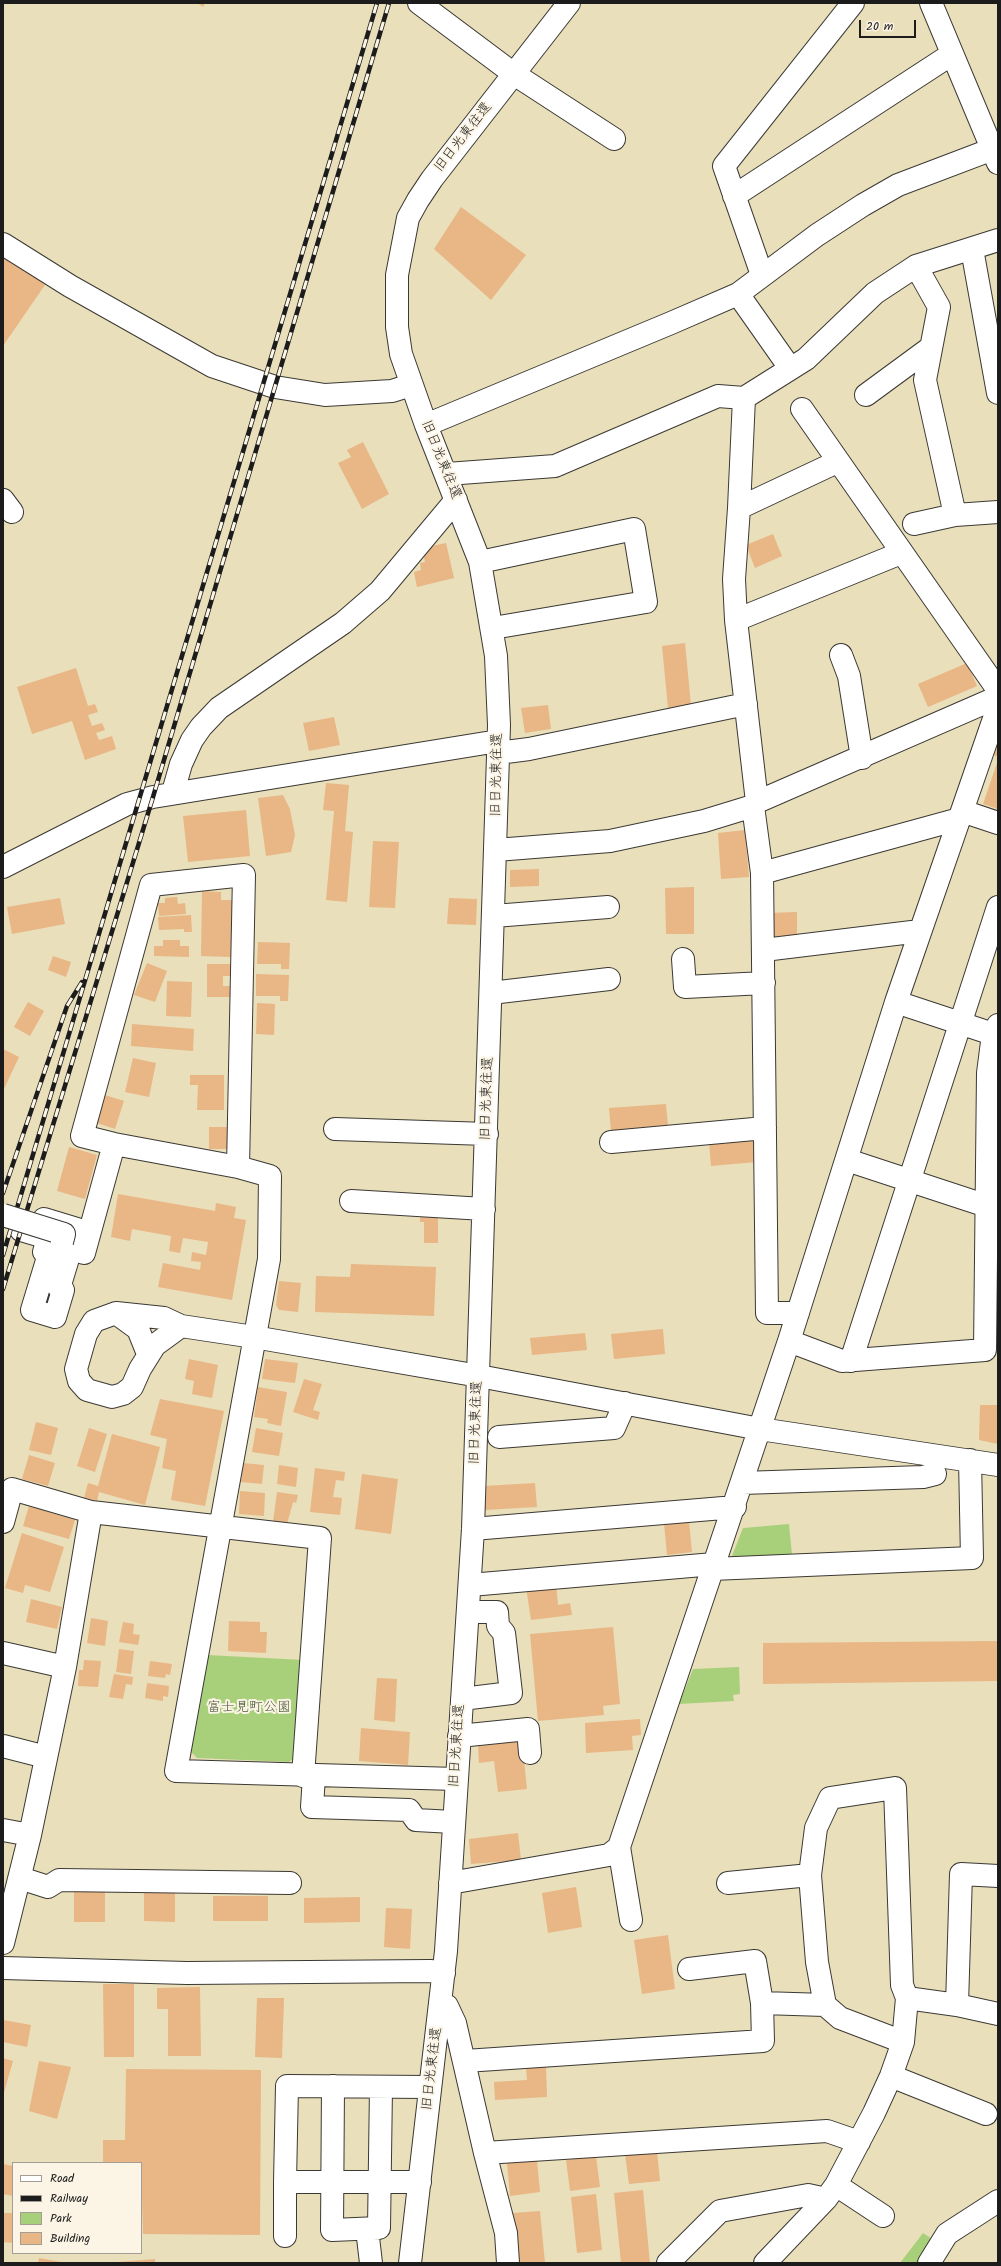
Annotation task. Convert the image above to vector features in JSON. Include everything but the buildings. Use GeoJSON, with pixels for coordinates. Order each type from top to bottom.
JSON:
{"type":"FeatureCollection","features":[{"type":"Feature","properties":{"kind":"street"},"geometry":{"type":"LineString","coordinates":[[419,3],[514,74],[614,140]]}},
{"type":"Feature","properties":{"kind":"street","name":"旧日光東往還"},"geometry":{"type":"LineString","coordinates":[[410,2263],[444,1973],[470,1585],[492,993],[499,700],[493,628],[480,562],[447,474],[426,425],[401,354],[396,300],[401,247],[408,218],[432,179],[569,3]]}},
{"type":"Feature","properties":{"kind":"street"},"geometry":{"type":"LineString","coordinates":[[762,275],[724,166],[853,3]]}},
{"type":"Feature","properties":{"kind":"street"},"geometry":{"type":"LineString","coordinates":[[426,425],[671,324],[738,294],[762,275],[863,205],[898,185],[996,153],[931,3]]}},
{"type":"Feature","properties":{"kind":"street"},"geometry":{"type":"LineString","coordinates":[[734,196],[952,54]]}},
{"type":"Feature","properties":{"kind":"street"},"geometry":{"type":"LineString","coordinates":[[447,474],[555,466],[718,396],[744,398],[806,359],[875,293],[916,266],[998,240]]}},
{"type":"Feature","properties":{"kind":"street"},"geometry":{"type":"LineString","coordinates":[[3,244],[76,290],[212,366],[275,387],[325,395],[392,392],[411,385]]}},
{"type":"Feature","properties":{"kind":"street"},"geometry":{"type":"LineString","coordinates":[[972,249],[998,393]]}},
{"type":"Feature","properties":{"kind":"street"},"geometry":{"type":"LineString","coordinates":[[916,266],[939,307],[925,380],[955,516]]}},
{"type":"Feature","properties":{"kind":"street"},"geometry":{"type":"LineString","coordinates":[[738,294],[790,368]]}},
{"type":"Feature","properties":{"kind":"street"},"geometry":{"type":"LineString","coordinates":[[866,395],[930,348]]}},
{"type":"Feature","properties":{"kind":"street"},"geometry":{"type":"LineString","coordinates":[[744,398],[734,579],[736,620],[746,704],[762,873],[767,1313],[798,1313]]}},
{"type":"Feature","properties":{"kind":"street"},"geometry":{"type":"LineString","coordinates":[[802,409],[837,462],[998,690]]}},
{"type":"Feature","properties":{"kind":"street"},"geometry":{"type":"LineString","coordinates":[[739,508],[837,462]]}},
{"type":"Feature","properties":{"kind":"street"},"geometry":{"type":"LineString","coordinates":[[173,792],[181,764],[192,740],[201,727],[219,708],[343,624],[380,591],[456,500]]}},
{"type":"Feature","properties":{"kind":"street"},"geometry":{"type":"LineString","coordinates":[[914,524],[955,516],[998,512]]}},
{"type":"Feature","properties":{"kind":"street"},"geometry":{"type":"LineString","coordinates":[[480,562],[634,529],[646,602],[493,628]]}},
{"type":"Feature","properties":{"kind":"street"},"geometry":{"type":"LineString","coordinates":[[736,620],[901,553]]}},
{"type":"Feature","properties":{"kind":"street"},"geometry":{"type":"LineString","coordinates":[[841,655],[848,676],[862,758]]}},
{"type":"Feature","properties":{"kind":"street"},"geometry":{"type":"LineString","coordinates":[[496,850],[610,842],[704,821],[755,804],[998,697]]}},
{"type":"Feature","properties":{"kind":"street"},"geometry":{"type":"LineString","coordinates":[[3,867],[127,804],[173,792],[498,747],[529,749],[746,704]]}},
{"type":"Feature","properties":{"kind":"street"},"geometry":{"type":"LineString","coordinates":[[631,1920],[620,1847],[713,1566],[735,1507],[847,1160],[896,1002],[998,707]]}},
{"type":"Feature","properties":{"kind":"street"},"geometry":{"type":"LineString","coordinates":[[762,873],[961,815],[998,823]]}},
{"type":"Feature","properties":{"kind":"street"},"geometry":{"type":"LineString","coordinates":[[238,1167],[244,876],[151,885],[82,1136],[114,1144],[238,1167],[270,1176],[269,1259],[176,1771],[308,1776],[456,1779]]}},
{"type":"Feature","properties":{"kind":"street"},"geometry":{"type":"LineString","coordinates":[[494,916],[608,907]]}},
{"type":"Feature","properties":{"kind":"street"},"geometry":{"type":"LineString","coordinates":[[852,1361],[998,907]]}},
{"type":"Feature","properties":{"kind":"street"},"geometry":{"type":"LineString","coordinates":[[764,950],[920,931]]}},
{"type":"Feature","properties":{"kind":"street"},"geometry":{"type":"LineString","coordinates":[[683,959],[685,987],[764,983]]}},
{"type":"Feature","properties":{"kind":"street"},"geometry":{"type":"LineString","coordinates":[[492,993],[609,979]]}},
{"type":"Feature","properties":{"kind":"street"},"geometry":{"type":"LineString","coordinates":[[789,1341],[842,1361],[985,1350],[988,1073],[996,1029],[961,1023],[896,1002]]}},
{"type":"Feature","properties":{"kind":"street"},"geometry":{"type":"LineString","coordinates":[[611,1142],[765,1128]]}},
{"type":"Feature","properties":{"kind":"street"},"geometry":{"type":"LineString","coordinates":[[335,1129],[487,1134]]}},
{"type":"Feature","properties":{"kind":"street"},"geometry":{"type":"LineString","coordinates":[[79,1270],[114,1144]]}},
{"type":"Feature","properties":{"kind":"street"},"geometry":{"type":"LineString","coordinates":[[847,1160],[987,1206]]}},
{"type":"Feature","properties":{"kind":"street"},"geometry":{"type":"LineString","coordinates":[[351,1201],[484,1209]]}},
{"type":"Feature","properties":{"kind":"street"},"geometry":{"type":"LineString","coordinates":[[3,1206],[77,1229],[59,1288],[63,1290],[55,1317],[32,1310],[49,1254],[44,1252],[48,1238],[3,1224]]}},
{"type":"Feature","properties":{"kind":"street"},"geometry":{"type":"LineString","coordinates":[[3,1215],[64,1234],[62,1242]]}},
{"type":"Feature","properties":{"kind":"street"},"geometry":{"type":"LineString","coordinates":[[181,1326],[155,1345],[148,1354],[132,1387],[123,1394],[112,1397],[87,1390],[79,1381],[76,1369],[86,1334],[94,1321],[116,1313],[164,1318],[181,1326],[254,1337],[478,1376],[760,1429],[998,1465]]}},
{"type":"Feature","properties":{"kind":"street"},"geometry":{"type":"LineString","coordinates":[[116,1313],[138,1328],[148,1354]]}},
{"type":"Feature","properties":{"kind":"street"},"geometry":{"type":"LineString","coordinates":[[499,1437],[614,1428],[625,1403]]}},
{"type":"Feature","properties":{"kind":"street"},"geometry":{"type":"LineString","coordinates":[[470,1585],[713,1566],[972,1558],[970,1460]]}},
{"type":"Feature","properties":{"kind":"street"},"geometry":{"type":"LineString","coordinates":[[742,1483],[923,1477],[935,1474]]}},
{"type":"Feature","properties":{"kind":"street"},"geometry":{"type":"LineString","coordinates":[[3,1522],[12,1489],[91,1512],[219,1528],[320,1538],[308,1776],[312,1807],[409,1810],[416,1820],[453,1822]]}},
{"type":"Feature","properties":{"kind":"street"},"geometry":{"type":"LineString","coordinates":[[473,1529],[735,1507]]}},
{"type":"Feature","properties":{"kind":"street"},"geometry":{"type":"LineString","coordinates":[[3,1943],[30,1835],[65,1667],[91,1512]]}},
{"type":"Feature","properties":{"kind":"street"},"geometry":{"type":"LineString","coordinates":[[462,1699],[511,1693],[504,1632],[498,1626],[497,1612],[468,1612]]}},
{"type":"Feature","properties":{"kind":"street"},"geometry":{"type":"LineString","coordinates":[[3,1653],[65,1667]]}},
{"type":"Feature","properties":{"kind":"street"},"geometry":{"type":"LineString","coordinates":[[459,1736],[528,1729],[530,1753]]}},
{"type":"Feature","properties":{"kind":"street"},"geometry":{"type":"LineString","coordinates":[[3,1746],[46,1757]]}},
{"type":"Feature","properties":{"kind":"street"},"geometry":{"type":"LineString","coordinates":[[765,2263],[831,2192],[859,2142],[891,2076],[903,2042],[907,1998],[902,1985],[895,1788],[830,1798],[816,1828],[810,1875],[818,1962],[825,2005]]}},
{"type":"Feature","properties":{"kind":"street"},"geometry":{"type":"LineString","coordinates":[[3,1830],[30,1835]]}},
{"type":"Feature","properties":{"kind":"street"},"geometry":{"type":"LineString","coordinates":[[450,1882],[609,1856],[620,1847]]}},
{"type":"Feature","properties":{"kind":"street"},"geometry":{"type":"LineString","coordinates":[[957,2005],[961,1874],[998,1876]]}},
{"type":"Feature","properties":{"kind":"street"},"geometry":{"type":"LineString","coordinates":[[728,1883],[810,1875]]}},
{"type":"Feature","properties":{"kind":"street"},"geometry":{"type":"LineString","coordinates":[[20,1878],[48,1887],[59,1880],[290,1883]]}},
{"type":"Feature","properties":{"kind":"street"},"geometry":{"type":"LineString","coordinates":[[465,2061],[763,2041],[762,2003],[755,1961],[690,1969]]}},
{"type":"Feature","properties":{"kind":"street"},"geometry":{"type":"LineString","coordinates":[[3,1968],[187,1973],[430,1971],[444,1973]]}},
{"type":"Feature","properties":{"kind":"street"},"geometry":{"type":"LineString","coordinates":[[907,1998],[957,2005],[998,2014]]}},
{"type":"Feature","properties":{"kind":"street"},"geometry":{"type":"LineString","coordinates":[[762,2003],[825,2005],[840,2018],[903,2042]]}},
{"type":"Feature","properties":{"kind":"street"},"geometry":{"type":"LineString","coordinates":[[440,2005],[447,2006],[455,2023],[485,2153],[506,2233],[508,2263]]}},
{"type":"Feature","properties":{"kind":"street"},"geometry":{"type":"LineString","coordinates":[[891,2076],[986,2114]]}},
{"type":"Feature","properties":{"kind":"street"},"geometry":{"type":"LineString","coordinates":[[285,2236],[287,2086],[430,2087]]}},
{"type":"Feature","properties":{"kind":"street"},"geometry":{"type":"LineString","coordinates":[[333,2086],[332,2230],[379,2228],[381,2087]]}},
{"type":"Feature","properties":{"kind":"street"},"geometry":{"type":"LineString","coordinates":[[485,2153],[827,2131],[859,2142]]}},
{"type":"Feature","properties":{"kind":"street"},"geometry":{"type":"LineString","coordinates":[[285,2182],[420,2182]]}},
{"type":"Feature","properties":{"kind":"street"},"geometry":{"type":"LineString","coordinates":[[668,2263],[720,2210],[831,2192],[883,2216]]}},
{"type":"Feature","properties":{"kind":"street"},"geometry":{"type":"LineString","coordinates":[[929,2263],[947,2234],[998,2201]]}},
{"type":"Feature","properties":{"kind":"street"},"geometry":{"type":"LineString","coordinates":[[367,2229],[371,2263]]}},
{"type":"Feature","properties":{"kind":"green space"},"geometry":{"type":"Polygon","coordinates":[[[789,1524],[792,1555],[730,1561],[743,1528],[789,1524]]]}},
{"type":"Feature","properties":{"kind":"green space","name":"富士見町公園"},"geometry":{"type":"Polygon","coordinates":[[[207,1655],[304,1660],[296,1757],[289,1762],[197,1758],[189,1750],[207,1655]]]}},
{"type":"Feature","properties":{"kind":"green space"},"geometry":{"type":"Polygon","coordinates":[[[739,1667],[740,1694],[733,1695],[734,1701],[679,1704],[693,1669],[739,1667]]]}},
{"type":"Feature","properties":{"kind":"green space"},"geometry":{"type":"Polygon","coordinates":[[[923,2233],[942,2245],[929,2263],[900,2263],[923,2233]]]}},
{"type":"Feature","properties":{"kind":"railway"},"geometry":{"type":"LineString","coordinates":[[3,1255],[377,3]]}},
{"type":"Feature","properties":{"kind":"railway"},"geometry":{"type":"LineString","coordinates":[[3,1289],[153,797],[389,3]]}},
{"type":"Feature","properties":{"kind":"railway"},"geometry":{"type":"LineString","coordinates":[[3,1193],[67,1006],[82,982]]}}]}
